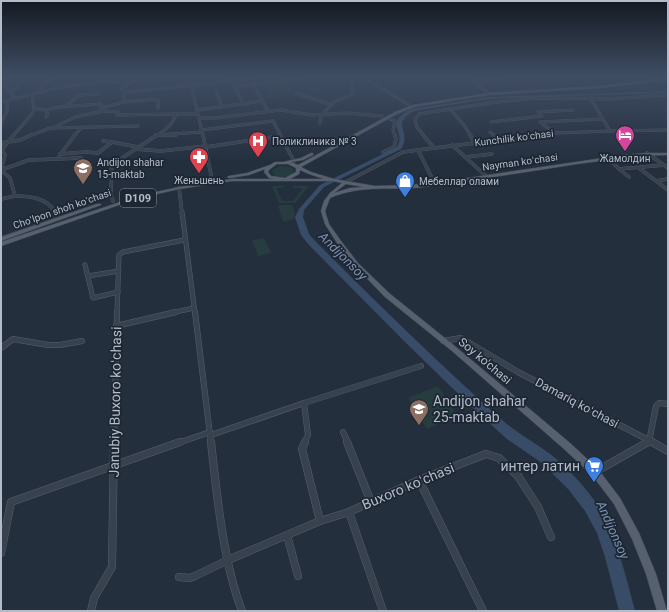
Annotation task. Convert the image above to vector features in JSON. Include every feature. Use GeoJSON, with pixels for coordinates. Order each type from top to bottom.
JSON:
{"type":"FeatureCollection","features":[{"type":"Feature","properties":{"kind":"main road","name":"D109"},"geometry":{"type":"LineString","coordinates":[[270,166],[309,156],[382,116],[407,105]]}},
{"type":"Feature","properties":{"kind":"main road","name":"D109"},"geometry":{"type":"LineString","coordinates":[[280,180],[296,176],[299,170],[298,167],[406,108],[421,105]]}},
{"type":"Feature","properties":{"kind":"main road","name":"Nayman koʻchasi"},"geometry":{"type":"LineString","coordinates":[[374,187],[405,187],[435,184],[608,158],[648,153],[668,154]]}},
{"type":"Feature","properties":{"kind":"main road"},"geometry":{"type":"LineString","coordinates":[[285,162],[293,164],[310,174],[332,180],[374,187]]}},
{"type":"Feature","properties":{"kind":"main road"},"geometry":{"type":"LineString","coordinates":[[270,166],[266,172],[267,175],[280,180]]}},
{"type":"Feature","properties":{"kind":"main road","name":"Choʻlpon shoh koʻchasi"},"geometry":{"type":"LineString","coordinates":[[1,240],[55,218],[113,201],[159,189],[244,175],[270,166]]}},
{"type":"Feature","properties":{"kind":"main road","name":"Choʻlpon shoh koʻchasi"},"geometry":{"type":"LineString","coordinates":[[1,244],[113,205],[179,188],[232,180],[332,180]]}},
{"type":"Feature","properties":{"kind":"main road"},"geometry":{"type":"LineString","coordinates":[[328,198],[337,187],[346,182]]}},
{"type":"Feature","properties":{"kind":"main road"},"geometry":{"type":"LineString","coordinates":[[328,198],[342,192],[374,187]]}},
{"type":"Feature","properties":{"kind":"main road","name":"Soy ko'chasi"},"geometry":{"type":"LineString","coordinates":[[328,198],[323,210],[324,217],[330,229],[347,252],[387,295],[444,341],[567,446],[595,472],[617,500],[630,524],[651,574],[662,611]]}},
{"type":"Feature","properties":{"kind":"street"},"geometry":{"type":"LineString","coordinates":[[1,123],[7,111],[7,105]]}},
{"type":"Feature","properties":{"kind":"street"},"geometry":{"type":"LineString","coordinates":[[2,170],[5,155],[2,149],[6,142],[31,115],[34,108],[33,105]]}},
{"type":"Feature","properties":{"kind":"street"},"geometry":{"type":"LineString","coordinates":[[34,108],[45,110],[90,105]]}},
{"type":"Feature","properties":{"kind":"street"},"geometry":{"type":"LineString","coordinates":[[101,105],[102,109]]}},
{"type":"Feature","properties":{"kind":"street"},"geometry":{"type":"LineString","coordinates":[[1,143],[20,140],[52,128],[74,117],[116,105]]}},
{"type":"Feature","properties":{"kind":"street"},"geometry":{"type":"LineString","coordinates":[[196,105],[206,146],[212,180]]}},
{"type":"Feature","properties":{"kind":"street"},"geometry":{"type":"LineString","coordinates":[[197,110],[239,105]]}},
{"type":"Feature","properties":{"kind":"street"},"geometry":{"type":"LineString","coordinates":[[265,105],[268,111]]}},
{"type":"Feature","properties":{"kind":"street"},"geometry":{"type":"LineString","coordinates":[[320,123],[321,116],[332,105]]}},
{"type":"Feature","properties":{"kind":"street"},"geometry":{"type":"LineString","coordinates":[[434,148],[417,127],[415,120],[419,114],[478,105]]}},
{"type":"Feature","properties":{"kind":"street"},"geometry":{"type":"LineString","coordinates":[[594,105],[610,131]]}},
{"type":"Feature","properties":{"kind":"street"},"geometry":{"type":"LineString","coordinates":[[102,109],[118,112],[117,115],[176,114],[216,118],[281,110],[321,116],[346,113],[382,116]]}},
{"type":"Feature","properties":{"kind":"street"},"geometry":{"type":"LineString","coordinates":[[450,109],[464,125],[475,143]]}},
{"type":"Feature","properties":{"kind":"street"},"geometry":{"type":"LineString","coordinates":[[45,110],[48,114],[46,117]]}},
{"type":"Feature","properties":{"kind":"street"},"geometry":{"type":"LineString","coordinates":[[491,122],[542,116],[538,112],[573,110]]}},
{"type":"Feature","properties":{"kind":"street"},"geometry":{"type":"LineString","coordinates":[[113,201],[111,192],[112,170],[110,166],[169,127],[174,121],[176,114]]}},
{"type":"Feature","properties":{"kind":"street"},"geometry":{"type":"LineString","coordinates":[[534,117],[555,133]]}},
{"type":"Feature","properties":{"kind":"street"},"geometry":{"type":"LineString","coordinates":[[383,152],[394,147],[396,139],[393,130],[394,121],[388,118]]}},
{"type":"Feature","properties":{"kind":"street"},"geometry":{"type":"LineString","coordinates":[[540,122],[602,119]]}},
{"type":"Feature","properties":{"kind":"street"},"geometry":{"type":"LineString","coordinates":[[156,135],[174,135],[273,121],[294,161]]}},
{"type":"Feature","properties":{"kind":"street"},"geometry":{"type":"LineString","coordinates":[[52,128],[80,129],[138,126]]}},
{"type":"Feature","properties":{"kind":"street"},"geometry":{"type":"LineString","coordinates":[[57,160],[68,142],[80,129]]}},
{"type":"Feature","properties":{"kind":"street","name":"Kunchilik koʻchasi"},"geometry":{"type":"LineString","coordinates":[[346,182],[402,152],[555,133],[668,130]]}},
{"type":"Feature","properties":{"kind":"street"},"geometry":{"type":"LineString","coordinates":[[490,132],[500,140]]}},
{"type":"Feature","properties":{"kind":"street"},"geometry":{"type":"LineString","coordinates":[[102,141],[160,151],[280,136]]}},
{"type":"Feature","properties":{"kind":"street"},"geometry":{"type":"LineString","coordinates":[[60,154],[98,152],[112,142]]}},
{"type":"Feature","properties":{"kind":"street"},"geometry":{"type":"LineString","coordinates":[[452,145],[486,176]]}},
{"type":"Feature","properties":{"kind":"street"},"geometry":{"type":"LineString","coordinates":[[418,150],[435,184]]}},
{"type":"Feature","properties":{"kind":"street"},"geometry":{"type":"LineString","coordinates":[[648,153],[668,168]]}},
{"type":"Feature","properties":{"kind":"street"},"geometry":{"type":"LineString","coordinates":[[465,157],[492,154]]}},
{"type":"Feature","properties":{"kind":"street"},"geometry":{"type":"LineString","coordinates":[[2,170],[24,161],[81,158]]}},
{"type":"Feature","properties":{"kind":"street"},"geometry":{"type":"LineString","coordinates":[[608,158],[629,177]]}},
{"type":"Feature","properties":{"kind":"street"},"geometry":{"type":"LineString","coordinates":[[619,169],[664,165]]}},
{"type":"Feature","properties":{"kind":"street"},"geometry":{"type":"LineString","coordinates":[[638,167],[668,190]]}},
{"type":"Feature","properties":{"kind":"street"},"geometry":{"type":"LineString","coordinates":[[2,170],[10,178],[15,196]]}},
{"type":"Feature","properties":{"kind":"street"},"geometry":{"type":"LineString","coordinates":[[656,181],[668,179]]}},
{"type":"Feature","properties":{"kind":"street"},"geometry":{"type":"LineString","coordinates":[[179,188],[184,240],[228,560],[238,601],[242,611]]}},
{"type":"Feature","properties":{"kind":"street"},"geometry":{"type":"LineString","coordinates":[[1,199],[23,196],[44,201],[50,204],[54,210]]}},
{"type":"Feature","properties":{"kind":"street","name":"Janubiy Buxoro koʻchasi"},"geometry":{"type":"LineString","coordinates":[[91,611],[94,598],[112,567],[116,326],[120,255],[123,252],[184,240]]}},
{"type":"Feature","properties":{"kind":"street"},"geometry":{"type":"LineString","coordinates":[[85,265],[93,298],[118,292]]}},
{"type":"Feature","properties":{"kind":"street"},"geometry":{"type":"LineString","coordinates":[[88,276],[119,271]]}},
{"type":"Feature","properties":{"kind":"street"},"geometry":{"type":"LineString","coordinates":[[116,326],[194,308]]}},
{"type":"Feature","properties":{"kind":"street","name":"Damariq koʻchasi"},"geometry":{"type":"LineString","coordinates":[[444,341],[461,338],[518,372],[668,451]]}},
{"type":"Feature","properties":{"kind":"street"},"geometry":{"type":"LineString","coordinates":[[1,348],[13,339],[48,345],[60,345],[82,341]]}},
{"type":"Feature","properties":{"kind":"street"},"geometry":{"type":"LineString","coordinates":[[1,553],[11,502],[113,466],[421,366]]}},
{"type":"Feature","properties":{"kind":"street"},"geometry":{"type":"LineString","coordinates":[[304,403],[308,435],[302,449],[320,521]]}},
{"type":"Feature","properties":{"kind":"street"},"geometry":{"type":"LineString","coordinates":[[595,472],[649,442],[656,406],[659,403],[668,404]]}},
{"type":"Feature","properties":{"kind":"street"},"geometry":{"type":"LineString","coordinates":[[343,432],[371,502]]}},
{"type":"Feature","properties":{"kind":"street","name":"Buxoro koʻchasi"},"geometry":{"type":"LineString","coordinates":[[179,577],[190,578],[195,576],[228,560],[320,521],[348,512],[420,480],[486,454],[494,455],[503,460],[521,481],[542,514],[551,537]]}},
{"type":"Feature","properties":{"kind":"street"},"geometry":{"type":"LineString","coordinates":[[420,480],[483,611]]}},
{"type":"Feature","properties":{"kind":"street"},"geometry":{"type":"LineString","coordinates":[[348,512],[383,611]]}},
{"type":"Feature","properties":{"kind":"street"},"geometry":{"type":"LineString","coordinates":[[288,535],[298,576]]}},
{"type":"Feature","properties":{"kind":"green space"},"geometry":{"type":"Polygon","coordinates":[[[280,166],[291,167],[294,172],[285,177],[274,175],[272,170],[280,166]]]}},
{"type":"Feature","properties":{"kind":"green space"},"geometry":{"type":"Polygon","coordinates":[[[272,186],[285,186],[276,188],[282,201],[293,201],[303,188],[293,188],[293,186],[309,186],[295,203],[279,203],[272,186]]]}},
{"type":"Feature","properties":{"kind":"green space"},"geometry":{"type":"Polygon","coordinates":[[[278,205],[292,205],[295,212],[294,219],[283,222],[278,205]]]}},
{"type":"Feature","properties":{"kind":"green space"},"geometry":{"type":"Polygon","coordinates":[[[264,238],[271,253],[258,256],[252,240],[264,238]]]}},
{"type":"Feature","properties":{"kind":"green space"},"geometry":{"type":"Polygon","coordinates":[[[438,386],[458,416],[427,429],[408,398],[438,386]]]}},
{"type":"Feature","properties":{"kind":"waterway","name":"Andijonsoy"},"geometry":{"type":"LineString","coordinates":[[447,105],[413,110],[404,115],[400,119],[399,124],[402,143],[399,148],[322,186],[301,210],[299,217],[305,235],[457,386],[507,432],[536,451],[574,485],[590,506],[603,530],[613,557],[627,611]]}},
{"type":"Feature","properties":{"kind":"tunnel"},"geometry":{"type":"LineString","coordinates":[[54,210],[54,215]]}},
{"type":"Feature","properties":{"kind":"place","name":"Жамолдин"},"geometry":{"type":"Point","coordinates":[625,152]}},
{"type":"Feature","properties":{"kind":"place","name":"Поликлиника № 3"},"geometry":{"type":"Point","coordinates":[258,158]}},
{"type":"Feature","properties":{"kind":"place","name":"Женьшень"},"geometry":{"type":"Point","coordinates":[199,174]}},
{"type":"Feature","properties":{"kind":"place","name":"Andijon shahar 15-maktab"},"geometry":{"type":"Point","coordinates":[83,185]}},
{"type":"Feature","properties":{"kind":"place","name":"Мебеллар олами"},"geometry":{"type":"Point","coordinates":[405,198]}},
{"type":"Feature","properties":{"kind":"place","name":"Andijon shahar 25-maktab"},"geometry":{"type":"Point","coordinates":[419,426]}},
{"type":"Feature","properties":{"kind":"place","name":"интер латин"},"geometry":{"type":"Point","coordinates":[594,483]}}]}
